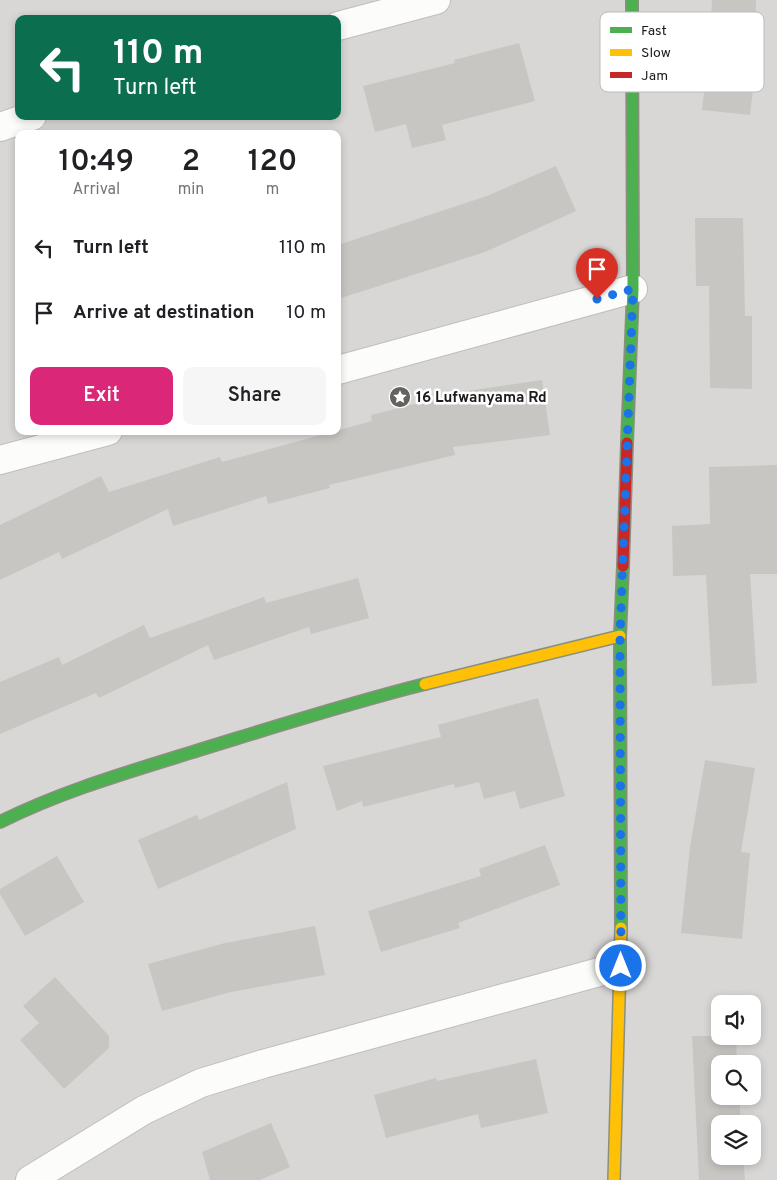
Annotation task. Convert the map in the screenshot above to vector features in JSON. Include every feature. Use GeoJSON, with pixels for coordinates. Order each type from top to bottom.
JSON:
{"type":"FeatureCollection","features":[{"type":"Feature","properties":{"kind":"street"},"geometry":{"type":"LineString","coordinates":[[341,25],[436,0]]}},
{"type":"Feature","properties":{"kind":"street"},"geometry":{"type":"LineString","coordinates":[[614,1180],[621,966],[620,636],[633,289],[632,92]]}},
{"type":"Feature","properties":{"kind":"street"},"geometry":{"type":"LineString","coordinates":[[0,126],[19,120]]}},
{"type":"Feature","properties":{"kind":"street"},"geometry":{"type":"LineString","coordinates":[[341,369],[633,289]]}},
{"type":"Feature","properties":{"kind":"street"},"geometry":{"type":"LineString","coordinates":[[0,460],[93,435]]}},
{"type":"Feature","properties":{"kind":"street"},"geometry":{"type":"LineString","coordinates":[[0,822],[26,809],[90,784],[364,699],[620,636]]}},
{"type":"Feature","properties":{"kind":"street"},"geometry":{"type":"LineString","coordinates":[[30,1180],[144,1110],[201,1083],[621,966]]}},
{"type":"Feature","properties":{"kind":"shaded area"},"geometry":{"type":"Polygon","coordinates":[[[0,0],[777,0],[777,1180],[0,1180],[0,0]]]}},
{"type":"Feature","properties":{"kind":"building"},"geometry":{"type":"Polygon","coordinates":[[[712,0],[756,0],[756,12],[711,12],[712,0]]]}},
{"type":"Feature","properties":{"kind":"building"},"geometry":{"type":"Polygon","coordinates":[[[519,43],[535,101],[442,125],[446,140],[412,148],[406,124],[375,132],[363,86],[455,63],[454,60],[519,43]]]}},
{"type":"Feature","properties":{"kind":"building"},"geometry":{"type":"Polygon","coordinates":[[[704,92],[753,92],[750,115],[702,110],[704,92]]]}},
{"type":"Feature","properties":{"kind":"building"},"geometry":{"type":"Polygon","coordinates":[[[556,166],[576,211],[485,252],[341,298],[341,244],[487,196],[556,166]]]}},
{"type":"Feature","properties":{"kind":"building"},"geometry":{"type":"Polygon","coordinates":[[[695,218],[743,218],[745,316],[752,316],[752,389],[710,388],[709,286],[696,286],[695,218]]]}},
{"type":"Feature","properties":{"kind":"building"},"geometry":{"type":"Polygon","coordinates":[[[542,380],[550,435],[453,447],[455,455],[329,485],[330,488],[268,504],[266,496],[173,526],[168,509],[62,559],[59,552],[0,580],[0,525],[101,476],[109,492],[220,457],[222,462],[321,435],[341,435],[341,429],[372,421],[371,415],[467,391],[542,380]]]}},
{"type":"Feature","properties":{"kind":"building"},"geometry":{"type":"Polygon","coordinates":[[[777,465],[777,574],[750,574],[757,683],[712,686],[706,575],[673,576],[672,526],[710,524],[709,467],[777,465]]]}},
{"type":"Feature","properties":{"kind":"building"},"geometry":{"type":"Polygon","coordinates":[[[358,578],[369,618],[311,634],[309,627],[214,660],[208,645],[99,698],[96,693],[0,734],[0,682],[59,657],[62,665],[144,625],[150,638],[264,597],[266,603],[358,578]]]}},
{"type":"Feature","properties":{"kind":"building"},"geometry":{"type":"Polygon","coordinates":[[[538,698],[565,796],[520,809],[515,791],[484,799],[479,782],[455,788],[454,784],[363,807],[362,801],[337,811],[323,766],[441,737],[438,725],[538,698]]]}},
{"type":"Feature","properties":{"kind":"building"},"geometry":{"type":"Polygon","coordinates":[[[705,760],[755,768],[741,852],[750,853],[742,939],[681,933],[690,847],[705,760]]]}},
{"type":"Feature","properties":{"kind":"building"},"geometry":{"type":"Polygon","coordinates":[[[287,782],[296,829],[158,889],[138,840],[197,815],[199,820],[287,782]]]}},
{"type":"Feature","properties":{"kind":"building"},"geometry":{"type":"Polygon","coordinates":[[[545,845],[560,885],[458,923],[460,928],[381,952],[368,911],[481,876],[479,869],[545,845]]]}},
{"type":"Feature","properties":{"kind":"building"},"geometry":{"type":"Polygon","coordinates":[[[57,856],[84,902],[25,936],[0,894],[0,889],[57,856]]]}},
{"type":"Feature","properties":{"kind":"building"},"geometry":{"type":"Polygon","coordinates":[[[315,926],[325,975],[231,992],[162,1011],[148,964],[225,943],[315,926]]]}},
{"type":"Feature","properties":{"kind":"building"},"geometry":{"type":"Polygon","coordinates":[[[55,977],[109,1036],[109,1048],[64,1089],[20,1040],[39,1023],[23,1006],[55,977]]]}},
{"type":"Feature","properties":{"kind":"building"},"geometry":{"type":"Polygon","coordinates":[[[692,1036],[711,1036],[711,1045],[736,1045],[737,1055],[711,1055],[711,1105],[740,1105],[740,1115],[711,1115],[711,1165],[744,1165],[745,1180],[699,1180],[692,1036]]]}},
{"type":"Feature","properties":{"kind":"building"},"geometry":{"type":"Polygon","coordinates":[[[536,1059],[548,1113],[481,1128],[478,1114],[386,1138],[374,1095],[436,1078],[437,1081],[536,1059]]]}},
{"type":"Feature","properties":{"kind":"building"},"geometry":{"type":"Polygon","coordinates":[[[271,1123],[290,1167],[260,1180],[210,1180],[202,1152],[271,1123]]]}},
{"type":"Feature","properties":{"kind":"traffic: fast"},"geometry":{"type":"LineString","coordinates":[[632,0],[632,12]]}},
{"type":"Feature","properties":{"kind":"traffic: fast"},"geometry":{"type":"LineString","coordinates":[[627,443],[633,289],[632,92]]}},
{"type":"Feature","properties":{"kind":"traffic: fast"},"geometry":{"type":"LineString","coordinates":[[621,928],[620,636],[623,566]]}},
{"type":"Feature","properties":{"kind":"traffic: fast"},"geometry":{"type":"LineString","coordinates":[[0,822],[49,800],[123,774],[368,699],[425,684]]}},
{"type":"Feature","properties":{"kind":"traffic: slow"},"geometry":{"type":"LineString","coordinates":[[425,684],[620,636]]}},
{"type":"Feature","properties":{"kind":"traffic: slow"},"geometry":{"type":"LineString","coordinates":[[614,1180],[621,928]]}},
{"type":"Feature","properties":{"kind":"traffic: jam"},"geometry":{"type":"LineString","coordinates":[[623,566],[627,443]]}},
{"type":"Feature","properties":{"kind":"place","name":"16 Lufwanyama Rd"},"geometry":{"type":"Point","coordinates":[400,397]}},
{"type":"Feature","properties":{"kind":"route"},"geometry":{"type":"LineString","coordinates":[[597,299],[633,289],[620,636],[621,966]]}}]}
